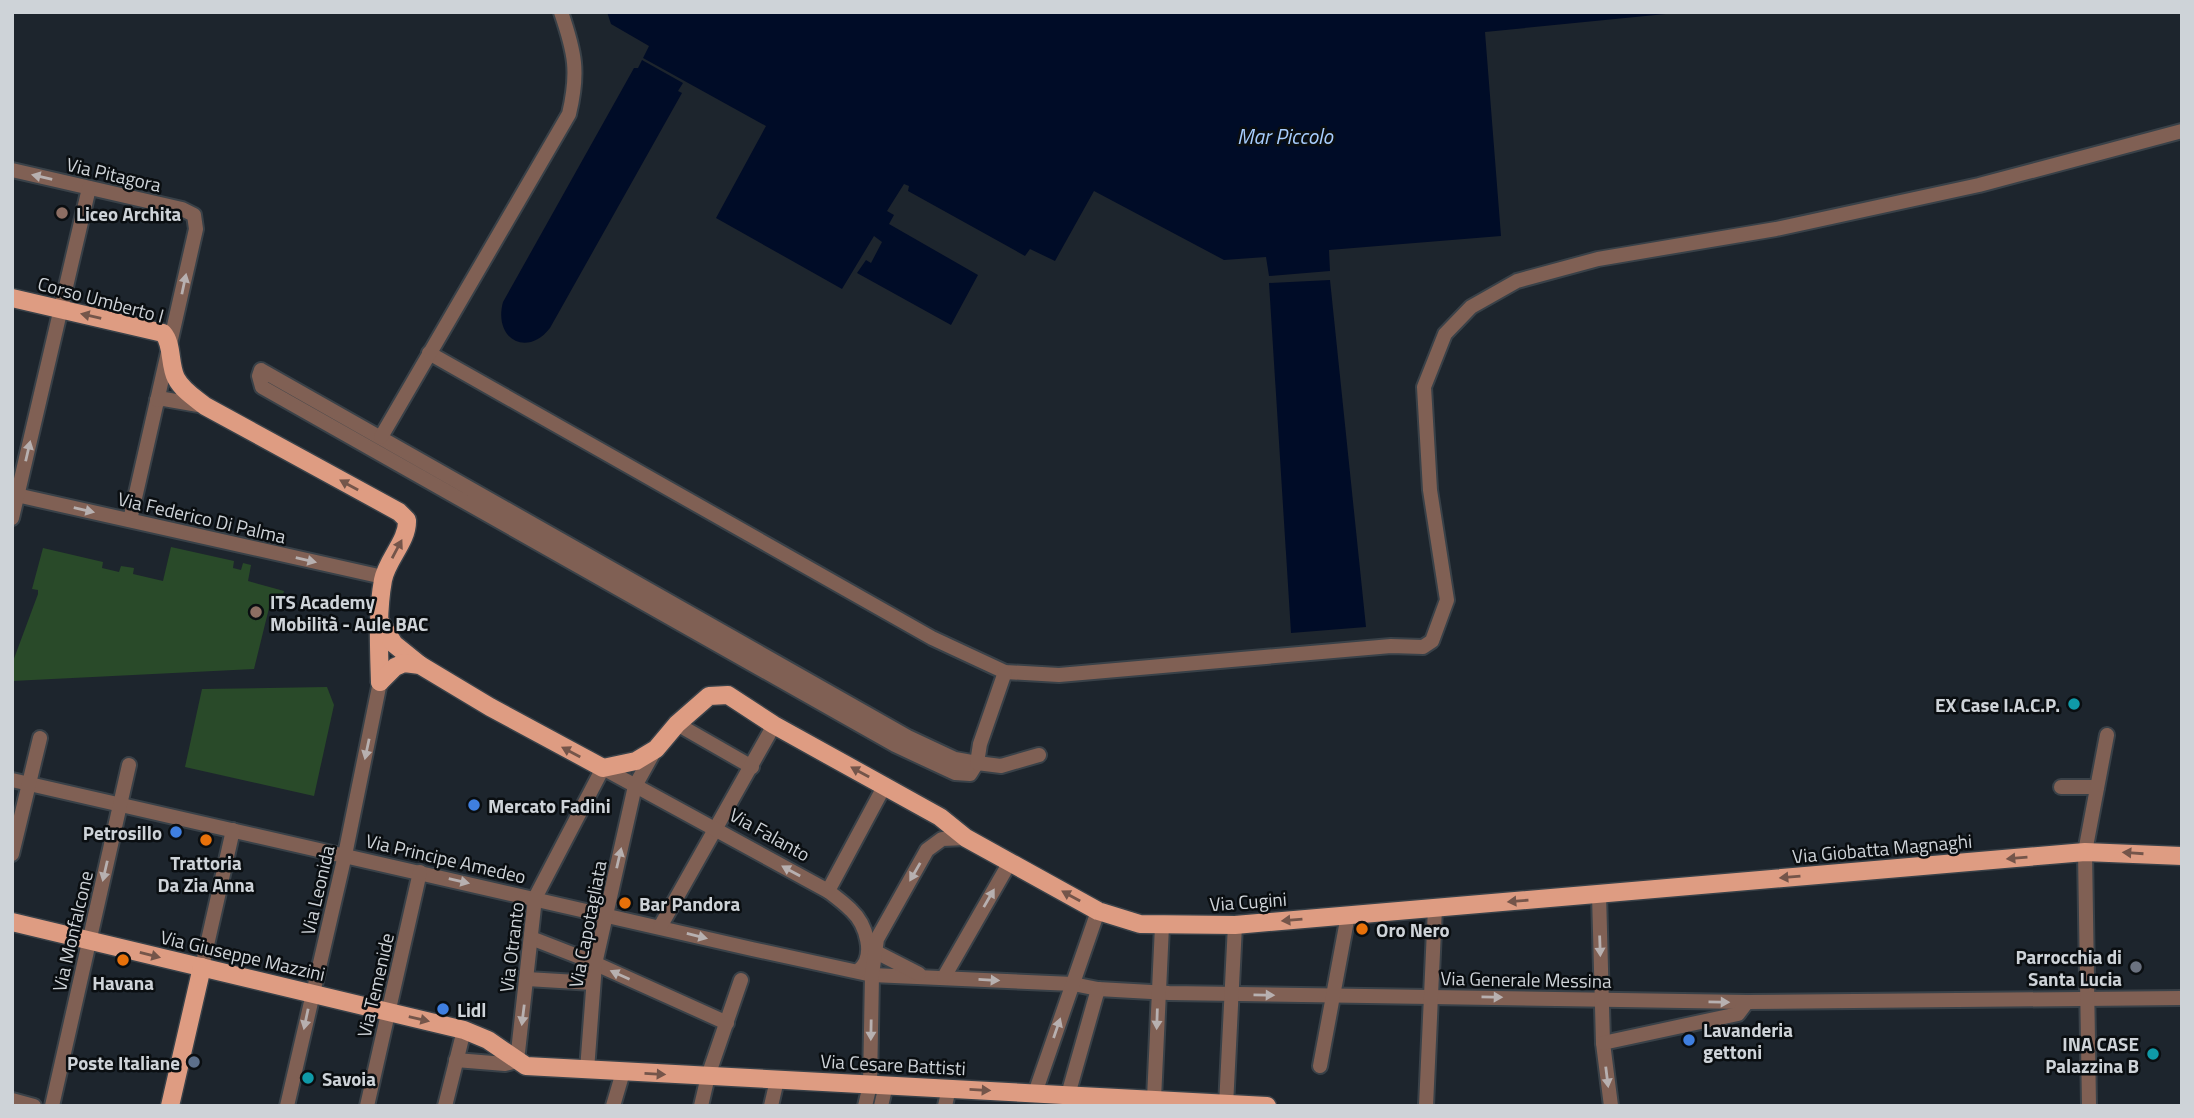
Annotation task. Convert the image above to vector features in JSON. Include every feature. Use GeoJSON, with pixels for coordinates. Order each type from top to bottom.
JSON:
{"type":"FeatureCollection","features":[{"type":"Feature","properties":{"kind":"main road","name":"Corso Umberto I"},"geometry":{"type":"LineString","coordinates":[[12,298],[161,332],[167,338],[170,350]]}},
{"type":"Feature","properties":{"kind":"main road"},"geometry":{"type":"LineString","coordinates":[[170,350],[172,368],[177,379],[183,388],[205,406],[399,512],[407,520],[408,529],[383,577],[379,631],[380,682]]}},
{"type":"Feature","properties":{"kind":"main road","name":"Via Falanto"},"geometry":{"type":"LineString","coordinates":[[381,614],[394,645],[420,665],[490,707],[603,768]]}},
{"type":"Feature","properties":{"kind":"main road"},"geometry":{"type":"LineString","coordinates":[[380,682],[394,667],[404,663],[420,665]]}},
{"type":"Feature","properties":{"kind":"main road","name":"Via Cugini"},"geometry":{"type":"LineString","coordinates":[[656,749],[677,724],[709,696],[728,695],[774,725],[940,817],[966,838],[1098,911],[1140,924],[1235,925],[1592,894]]}},
{"type":"Feature","properties":{"kind":"main road"},"geometry":{"type":"LineString","coordinates":[[603,768],[636,761],[656,749]]}},
{"type":"Feature","properties":{"kind":"main road","name":"Via Giobatta Magnaghi"},"geometry":{"type":"LineString","coordinates":[[1592,894],[2085,852],[2182,856]]}},
{"type":"Feature","properties":{"kind":"main road","name":"Via Giuseppe Mazzini"},"geometry":{"type":"LineString","coordinates":[[12,922],[464,1030],[488,1040],[517,1061]]}},
{"type":"Feature","properties":{"kind":"main road"},"geometry":{"type":"LineString","coordinates":[[170,1106],[202,967]]}},
{"type":"Feature","properties":{"kind":"main road","name":"Via Cesare Battisti"},"geometry":{"type":"LineString","coordinates":[[517,1061],[526,1066],[878,1085],[947,1097],[1154,1099],[1267,1106]]}},
{"type":"Feature","properties":{"kind":"street"},"geometry":{"type":"LineString","coordinates":[[381,438],[569,114],[576,87],[575,62],[561,12]]}},
{"type":"Feature","properties":{"kind":"street"},"geometry":{"type":"LineString","coordinates":[[429,353],[932,638],[1005,672],[1059,675],[1391,646],[1423,647],[1432,642],[1447,600],[1430,490],[1424,387],[1444,334],[1471,307],[1517,281],[1598,259],[1776,229],[1965,188],[2182,131]]}},
{"type":"Feature","properties":{"kind":"street","name":"Via Pitagora"},"geometry":{"type":"LineString","coordinates":[[12,170],[182,209],[194,215],[196,229],[170,350]]}},
{"type":"Feature","properties":{"kind":"street"},"geometry":{"type":"LineString","coordinates":[[12,517],[15,494],[89,188]]}},
{"type":"Feature","properties":{"kind":"street"},"geometry":{"type":"LineString","coordinates":[[130,520],[170,350]]}},
{"type":"Feature","properties":{"kind":"street"},"geometry":{"type":"LineString","coordinates":[[1005,672],[977,763],[970,774],[954,773],[895,745],[262,387],[259,376],[261,370],[908,737],[955,759],[977,763],[1001,765],[1040,755]]}},
{"type":"Feature","properties":{"kind":"street"},"geometry":{"type":"LineString","coordinates":[[157,400],[205,406]]}},
{"type":"Feature","properties":{"kind":"street","name":"Via Federico Di Palma"},"geometry":{"type":"LineString","coordinates":[[15,494],[383,577]]}},
{"type":"Feature","properties":{"kind":"street","name":"Via Leonida"},"geometry":{"type":"LineString","coordinates":[[287,1106],[345,855],[380,682]]}},
{"type":"Feature","properties":{"kind":"street"},"geometry":{"type":"LineString","coordinates":[[677,724],[752,768]]}},
{"type":"Feature","properties":{"kind":"street"},"geometry":{"type":"LineString","coordinates":[[660,927],[774,725]]}},
{"type":"Feature","properties":{"kind":"street"},"geometry":{"type":"LineString","coordinates":[[2089,1106],[2085,852],[2092,787],[2107,735]]}},
{"type":"Feature","properties":{"kind":"street"},"geometry":{"type":"LineString","coordinates":[[12,854],[40,738]]}},
{"type":"Feature","properties":{"kind":"street","name":"Via Capotagliata"},"geometry":{"type":"LineString","coordinates":[[587,1070],[595,964],[635,786],[656,749]]}},
{"type":"Feature","properties":{"kind":"street","name":"Via Monfalcone"},"geometry":{"type":"LineString","coordinates":[[52,1106],[129,765]]}},
{"type":"Feature","properties":{"kind":"street","name":"Via Falanto"},"geometry":{"type":"LineString","coordinates":[[603,768],[828,891],[853,911],[861,924]]}},
{"type":"Feature","properties":{"kind":"street","name":"Via Otranto"},"geometry":{"type":"LineString","coordinates":[[517,1061],[535,898],[603,768]]}},
{"type":"Feature","properties":{"kind":"street","name":"Via Principe Amedeo"},"geometry":{"type":"LineString","coordinates":[[12,780],[865,973]]}},
{"type":"Feature","properties":{"kind":"street"},"geometry":{"type":"LineString","coordinates":[[828,891],[885,785]]}},
{"type":"Feature","properties":{"kind":"street"},"geometry":{"type":"LineString","coordinates":[[2061,787],[2092,787]]}},
{"type":"Feature","properties":{"kind":"street"},"geometry":{"type":"LineString","coordinates":[[202,967],[233,830]]}},
{"type":"Feature","properties":{"kind":"street"},"geometry":{"type":"LineString","coordinates":[[865,973],[884,925],[927,850],[942,839],[966,838]]}},
{"type":"Feature","properties":{"kind":"street"},"geometry":{"type":"LineString","coordinates":[[944,977],[1010,862]]}},
{"type":"Feature","properties":{"kind":"street","name":"Via Temenide"},"geometry":{"type":"LineString","coordinates":[[367,1106],[420,872]]}},
{"type":"Feature","properties":{"kind":"street"},"geometry":{"type":"LineString","coordinates":[[1592,894],[1603,1043],[1611,1106]]}},
{"type":"Feature","properties":{"kind":"street"},"geometry":{"type":"LineString","coordinates":[[1426,1106],[1435,908]]}},
{"type":"Feature","properties":{"kind":"street"},"geometry":{"type":"LineString","coordinates":[[1051,1097],[1073,984],[1098,911]]}},
{"type":"Feature","properties":{"kind":"street"},"geometry":{"type":"LineString","coordinates":[[1320,1066],[1348,915]]}},
{"type":"Feature","properties":{"kind":"street"},"geometry":{"type":"LineString","coordinates":[[861,924],[873,927],[884,925]]}},
{"type":"Feature","properties":{"kind":"street"},"geometry":{"type":"LineString","coordinates":[[861,924],[867,939],[865,973],[881,1106]]}},
{"type":"Feature","properties":{"kind":"street"},"geometry":{"type":"LineString","coordinates":[[1226,1105],[1235,925]]}},
{"type":"Feature","properties":{"kind":"street"},"geometry":{"type":"LineString","coordinates":[[1154,1099],[1162,926]]}},
{"type":"Feature","properties":{"kind":"street"},"geometry":{"type":"LineString","coordinates":[[531,938],[726,1023]]}},
{"type":"Feature","properties":{"kind":"street"},"geometry":{"type":"LineString","coordinates":[[874,951],[923,976]]}},
{"type":"Feature","properties":{"kind":"street","name":"Via Generale Messina"},"geometry":{"type":"LineString","coordinates":[[865,973],[1073,984],[1098,989],[1158,992],[1332,996],[1747,1002],[2182,998]]}},
{"type":"Feature","properties":{"kind":"street"},"geometry":{"type":"LineString","coordinates":[[527,979],[593,983]]}},
{"type":"Feature","properties":{"kind":"street"},"geometry":{"type":"LineString","coordinates":[[701,1106],[708,1076],[741,980]]}},
{"type":"Feature","properties":{"kind":"street"},"geometry":{"type":"LineString","coordinates":[[1051,1097],[1098,989]]}},
{"type":"Feature","properties":{"kind":"street"},"geometry":{"type":"LineString","coordinates":[[1603,1043],[1738,1014],[1747,1002]]}},
{"type":"Feature","properties":{"kind":"street"},"geometry":{"type":"LineString","coordinates":[[445,1106],[464,1030]]}},
{"type":"Feature","properties":{"kind":"street"},"geometry":{"type":"LineString","coordinates":[[456,1060],[505,1064],[517,1061]]}},
{"type":"Feature","properties":{"kind":"street"},"geometry":{"type":"LineString","coordinates":[[613,1106],[623,1072]]}},
{"type":"Feature","properties":{"kind":"street"},"geometry":{"type":"LineString","coordinates":[[771,1106],[777,1080]]}},
{"type":"Feature","properties":{"kind":"street"},"geometry":{"type":"LineString","coordinates":[[864,1106],[878,1085]]}},
{"type":"Feature","properties":{"kind":"street"},"geometry":{"type":"LineString","coordinates":[[12,1100],[34,1106]]}},
{"type":"Feature","properties":{"kind":"green space"},"geometry":{"type":"Polygon","coordinates":[[[171,547],[234,561],[233,568],[241,570],[243,563],[251,565],[248,581],[284,591],[281,602],[271,600],[254,669],[12,681],[12,664],[38,594],[38,590],[32,589],[43,548],[103,562],[102,568],[119,572],[121,566],[134,568],[133,574],[163,581],[171,547]]]}},
{"type":"Feature","properties":{"kind":"green space"},"geometry":{"type":"Polygon","coordinates":[[[327,687],[334,705],[314,796],[185,767],[202,689],[327,687]]]}},
{"type":"Feature","properties":{"kind":"water","name":"Mar Piccolo"},"geometry":{"type":"Polygon","coordinates":[[[607,12],[1686,12],[1485,32],[1501,236],[1329,250],[1330,271],[1269,276],[1266,257],[1224,260],[1094,191],[1055,261],[1030,249],[1025,256],[908,191],[909,186],[904,184],[887,211],[894,215],[889,224],[978,275],[951,325],[857,273],[866,260],[871,263],[882,242],[874,236],[842,289],[716,218],[766,126],[643,58],[649,46],[611,24],[607,12]]]}},
{"type":"Feature","properties":{"kind":"water"},"geometry":{"type":"Polygon","coordinates":[[[642,60],[683,83],[678,91],[682,93],[550,328],[532,342],[514,340],[503,326],[503,302],[634,68],[638,68],[642,60]]]}},
{"type":"Feature","properties":{"kind":"water"},"geometry":{"type":"Polygon","coordinates":[[[1330,280],[1366,627],[1291,633],[1269,283],[1330,280]]]}},
{"type":"Feature","properties":{"kind":"place","name":"Liceo Archita"},"geometry":{"type":"Point","coordinates":[62,213]}},
{"type":"Feature","properties":{"kind":"place","name":"ITS Academy Mobilità - Aule BAC"},"geometry":{"type":"Point","coordinates":[256,612]}},
{"type":"Feature","properties":{"kind":"place","name":"EX Case I.A.C.P."},"geometry":{"type":"Point","coordinates":[2074,704]}},
{"type":"Feature","properties":{"kind":"place","name":"Mercato Fadini"},"geometry":{"type":"Point","coordinates":[474,805]}},
{"type":"Feature","properties":{"kind":"place","name":"Petrosillo"},"geometry":{"type":"Point","coordinates":[176,832]}},
{"type":"Feature","properties":{"kind":"place","name":"Trattoria Da Zia Anna"},"geometry":{"type":"Point","coordinates":[206,840]}},
{"type":"Feature","properties":{"kind":"place","name":"Bar Pandora"},"geometry":{"type":"Point","coordinates":[625,903]}},
{"type":"Feature","properties":{"kind":"place","name":"Oro Nero"},"geometry":{"type":"Point","coordinates":[1362,929]}},
{"type":"Feature","properties":{"kind":"place","name":"Havana"},"geometry":{"type":"Point","coordinates":[123,960]}},
{"type":"Feature","properties":{"kind":"place","name":"Parrocchia di Santa Lucia"},"geometry":{"type":"Point","coordinates":[2136,967]}},
{"type":"Feature","properties":{"kind":"place","name":"Lidl"},"geometry":{"type":"Point","coordinates":[443,1009]}},
{"type":"Feature","properties":{"kind":"place","name":"Lavanderia gettoni"},"geometry":{"type":"Point","coordinates":[1689,1040]}},
{"type":"Feature","properties":{"kind":"place","name":"INA CASE Palazzina B"},"geometry":{"type":"Point","coordinates":[2153,1054]}},
{"type":"Feature","properties":{"kind":"place","name":"Poste Italiane"},"geometry":{"type":"Point","coordinates":[194,1062]}},
{"type":"Feature","properties":{"kind":"place","name":"Savoia"},"geometry":{"type":"Point","coordinates":[308,1078]}}]}
